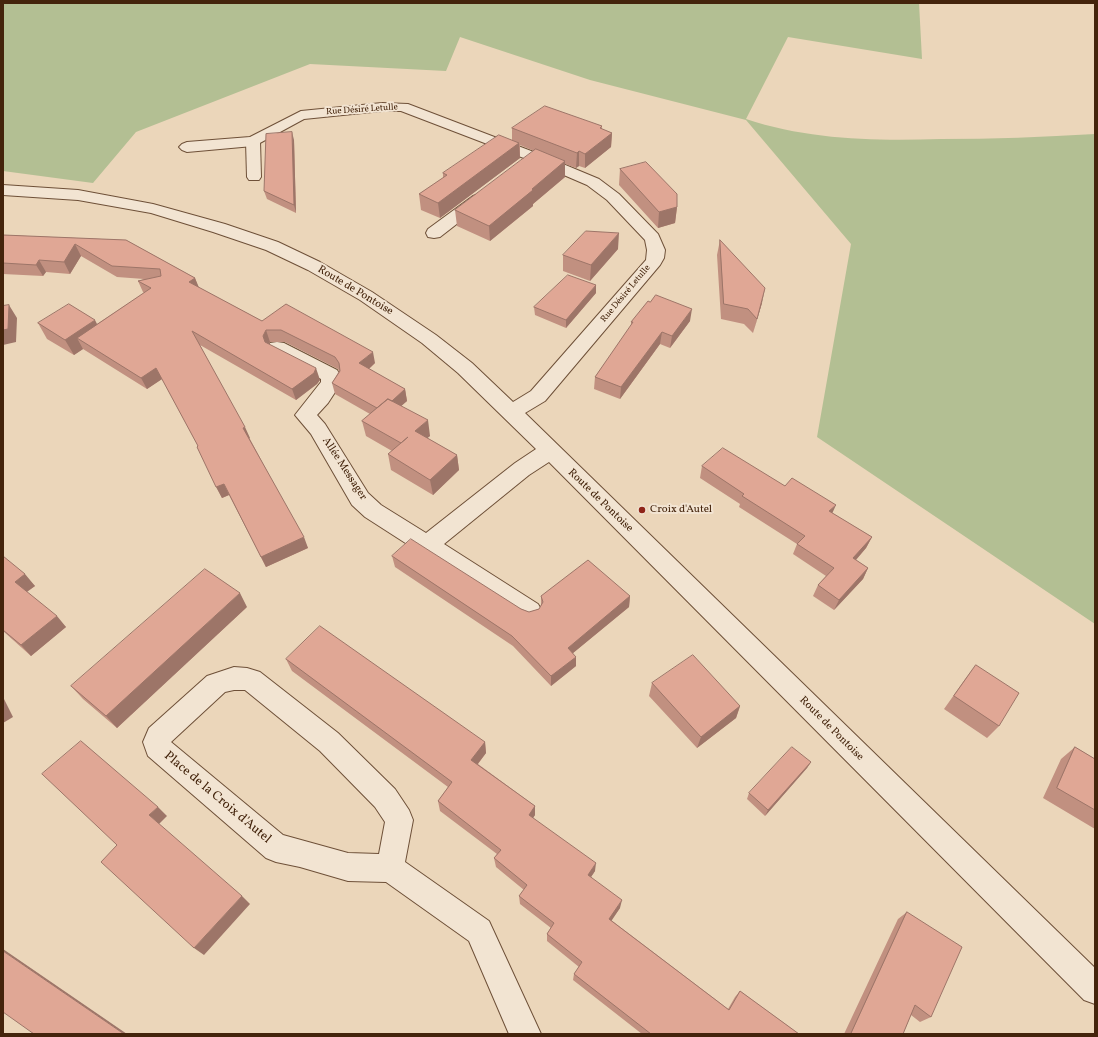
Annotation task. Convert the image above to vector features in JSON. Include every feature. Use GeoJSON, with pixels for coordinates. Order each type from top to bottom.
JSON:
{"type":"FeatureCollection","features":[{"type":"Feature","properties":{"kind":"street","name":"Rue Désiré Letulle"},"geometry":{"type":"LineString","coordinates":[[187,147],[254,141],[301,115],[393,106],[416,111],[528,162],[603,188],[614,197],[652,238],[656,245],[657,253],[654,262],[538,396],[512,412]]}},
{"type":"Feature","properties":{"kind":"street","name":"Route de Pontoise"},"geometry":{"type":"LineString","coordinates":[[3,190],[78,195],[153,209],[219,228],[272,246],[314,266],[366,296],[429,338],[512,412],[549,451],[1095,989]]}},
{"type":"Feature","properties":{"kind":"street"},"geometry":{"type":"LineString","coordinates":[[434,233],[490,191]]}},
{"type":"Feature","properties":{"kind":"street","name":"Allée Messager"},"geometry":{"type":"LineString","coordinates":[[277,348],[330,375],[331,384],[321,398],[305,415],[318,429],[360,499],[373,511],[530,611]]}},
{"type":"Feature","properties":{"kind":"street"},"geometry":{"type":"LineString","coordinates":[[427,545],[522,469],[549,451]]}},
{"type":"Feature","properties":{"kind":"street","name":"Place de la Croix d'Autel"},"geometry":{"type":"LineString","coordinates":[[241,677],[251,680],[329,742],[385,798],[399,820],[390,868],[348,867],[300,853],[276,848],[156,747],[158,737],[216,684],[225,680],[241,677]]}},
{"type":"Feature","properties":{"kind":"street"},"geometry":{"type":"LineString","coordinates":[[390,868],[479,930],[525,1034]]}},
{"type":"Feature","properties":{"kind":"lane"},"geometry":{"type":"LineString","coordinates":[[254,141],[254,177]]}},
{"type":"Feature","properties":{"kind":"green space"},"geometry":{"type":"Polygon","coordinates":[[[3,3],[919,3],[922,59],[788,37],[746,119],[794,131],[842,138],[916,140],[1095,134],[1095,624],[817,437],[851,244],[746,120],[590,80],[460,37],[446,71],[310,64],[136,132],[93,183],[3,171],[3,3]]]}},
{"type":"Feature","properties":{"kind":"building"},"geometry":{"type":"Polygon","coordinates":[[[545,106],[602,126],[600,128],[612,133],[585,154],[579,151],[577,153],[512,128],[545,106]]]}},
{"type":"Feature","properties":{"kind":"building"},"geometry":{"type":"Polygon","coordinates":[[[292,132],[294,205],[264,191],[266,134],[292,132]]]}},
{"type":"Feature","properties":{"kind":"building"},"geometry":{"type":"Polygon","coordinates":[[[499,135],[519,143],[438,203],[419,194],[447,175],[443,173],[499,135]]]}},
{"type":"Feature","properties":{"kind":"building"},"geometry":{"type":"Polygon","coordinates":[[[536,149],[565,161],[532,189],[533,190],[489,226],[455,210],[536,149]]]}},
{"type":"Feature","properties":{"kind":"building"},"geometry":{"type":"Polygon","coordinates":[[[646,162],[677,194],[677,207],[659,212],[620,169],[646,162]]]}},
{"type":"Feature","properties":{"kind":"building"},"geometry":{"type":"Polygon","coordinates":[[[586,231],[619,233],[591,265],[563,255],[586,231]]]}},
{"type":"Feature","properties":{"kind":"building"},"geometry":{"type":"Polygon","coordinates":[[[3,235],[126,240],[195,278],[189,282],[262,321],[286,304],[373,352],[359,363],[405,389],[392,401],[388,399],[377,408],[332,383],[340,371],[339,363],[335,357],[281,330],[266,330],[263,336],[265,342],[316,368],[314,373],[292,389],[192,331],[245,427],[243,428],[304,537],[261,557],[224,484],[216,487],[197,447],[198,446],[156,368],[141,378],[77,338],[151,288],[138,281],[161,276],[160,269],[112,266],[75,244],[64,262],[39,260],[36,265],[3,263],[3,235]]]}},
{"type":"Feature","properties":{"kind":"building"},"geometry":{"type":"Polygon","coordinates":[[[720,240],[765,288],[757,319],[748,309],[724,304],[720,240]]]}},
{"type":"Feature","properties":{"kind":"building"},"geometry":{"type":"Polygon","coordinates":[[[568,275],[596,285],[566,320],[534,307],[568,275]]]}},
{"type":"Feature","properties":{"kind":"building"},"geometry":{"type":"Polygon","coordinates":[[[656,295],[692,309],[672,336],[662,332],[621,387],[595,377],[633,322],[631,322],[648,301],[650,302],[656,295]]]}},
{"type":"Feature","properties":{"kind":"building"},"geometry":{"type":"Polygon","coordinates":[[[69,304],[95,320],[65,340],[38,323],[69,304]]]}},
{"type":"Feature","properties":{"kind":"building"},"geometry":{"type":"Polygon","coordinates":[[[9,305],[8,329],[3,330],[3,306],[9,305]]]}},
{"type":"Feature","properties":{"kind":"building"},"geometry":{"type":"Polygon","coordinates":[[[388,399],[428,420],[415,431],[457,455],[430,480],[388,454],[401,443],[362,421],[388,399]]]}},
{"type":"Feature","properties":{"kind":"building"},"geometry":{"type":"Polygon","coordinates":[[[723,448],[785,486],[792,478],[836,505],[829,511],[872,537],[853,558],[868,568],[839,600],[818,585],[834,568],[797,544],[805,536],[742,496],[744,494],[702,466],[723,448]]]}},
{"type":"Feature","properties":{"kind":"building"},"geometry":{"type":"Polygon","coordinates":[[[411,539],[521,609],[529,612],[539,609],[543,602],[541,596],[588,560],[630,596],[568,648],[576,657],[551,676],[512,636],[392,556],[411,539]]]}},
{"type":"Feature","properties":{"kind":"building"},"geometry":{"type":"Polygon","coordinates":[[[3,556],[25,574],[15,582],[57,616],[21,645],[3,630],[3,556]]]}},
{"type":"Feature","properties":{"kind":"building"},"geometry":{"type":"Polygon","coordinates":[[[205,569],[240,593],[106,716],[71,686],[205,569]]]}},
{"type":"Feature","properties":{"kind":"building"},"geometry":{"type":"Polygon","coordinates":[[[320,626],[485,742],[471,760],[535,806],[529,815],[596,863],[588,875],[622,900],[609,919],[729,1010],[740,991],[799,1034],[651,1034],[574,974],[582,962],[547,934],[554,923],[519,896],[527,885],[494,858],[501,850],[438,801],[452,782],[286,659],[320,626]]]}},
{"type":"Feature","properties":{"kind":"building"},"geometry":{"type":"Polygon","coordinates":[[[693,655],[740,706],[701,737],[652,683],[693,655]]]}},
{"type":"Feature","properties":{"kind":"building"},"geometry":{"type":"Polygon","coordinates":[[[976,665],[1019,693],[999,726],[954,696],[976,665]]]}},
{"type":"Feature","properties":{"kind":"building"},"geometry":{"type":"Polygon","coordinates":[[[81,741],[158,807],[149,815],[242,896],[194,948],[101,862],[117,845],[42,774],[81,741]]]}},
{"type":"Feature","properties":{"kind":"building"},"geometry":{"type":"Polygon","coordinates":[[[792,747],[811,762],[768,810],[749,793],[792,747]]]}},
{"type":"Feature","properties":{"kind":"building"},"geometry":{"type":"Polygon","coordinates":[[[1075,747],[1095,759],[1095,810],[1057,788],[1075,747]]]}},
{"type":"Feature","properties":{"kind":"building"},"geometry":{"type":"Polygon","coordinates":[[[907,912],[962,947],[931,1017],[915,1005],[903,1034],[851,1034],[907,912]]]}},
{"type":"Feature","properties":{"kind":"building"},"geometry":{"type":"Polygon","coordinates":[[[3,951],[124,1034],[34,1034],[3,1012],[3,951]]]}},
{"type":"Feature","properties":{"kind":"place","name":"Croix d'Autel"},"geometry":{"type":"Point","coordinates":[642,510]}}]}
